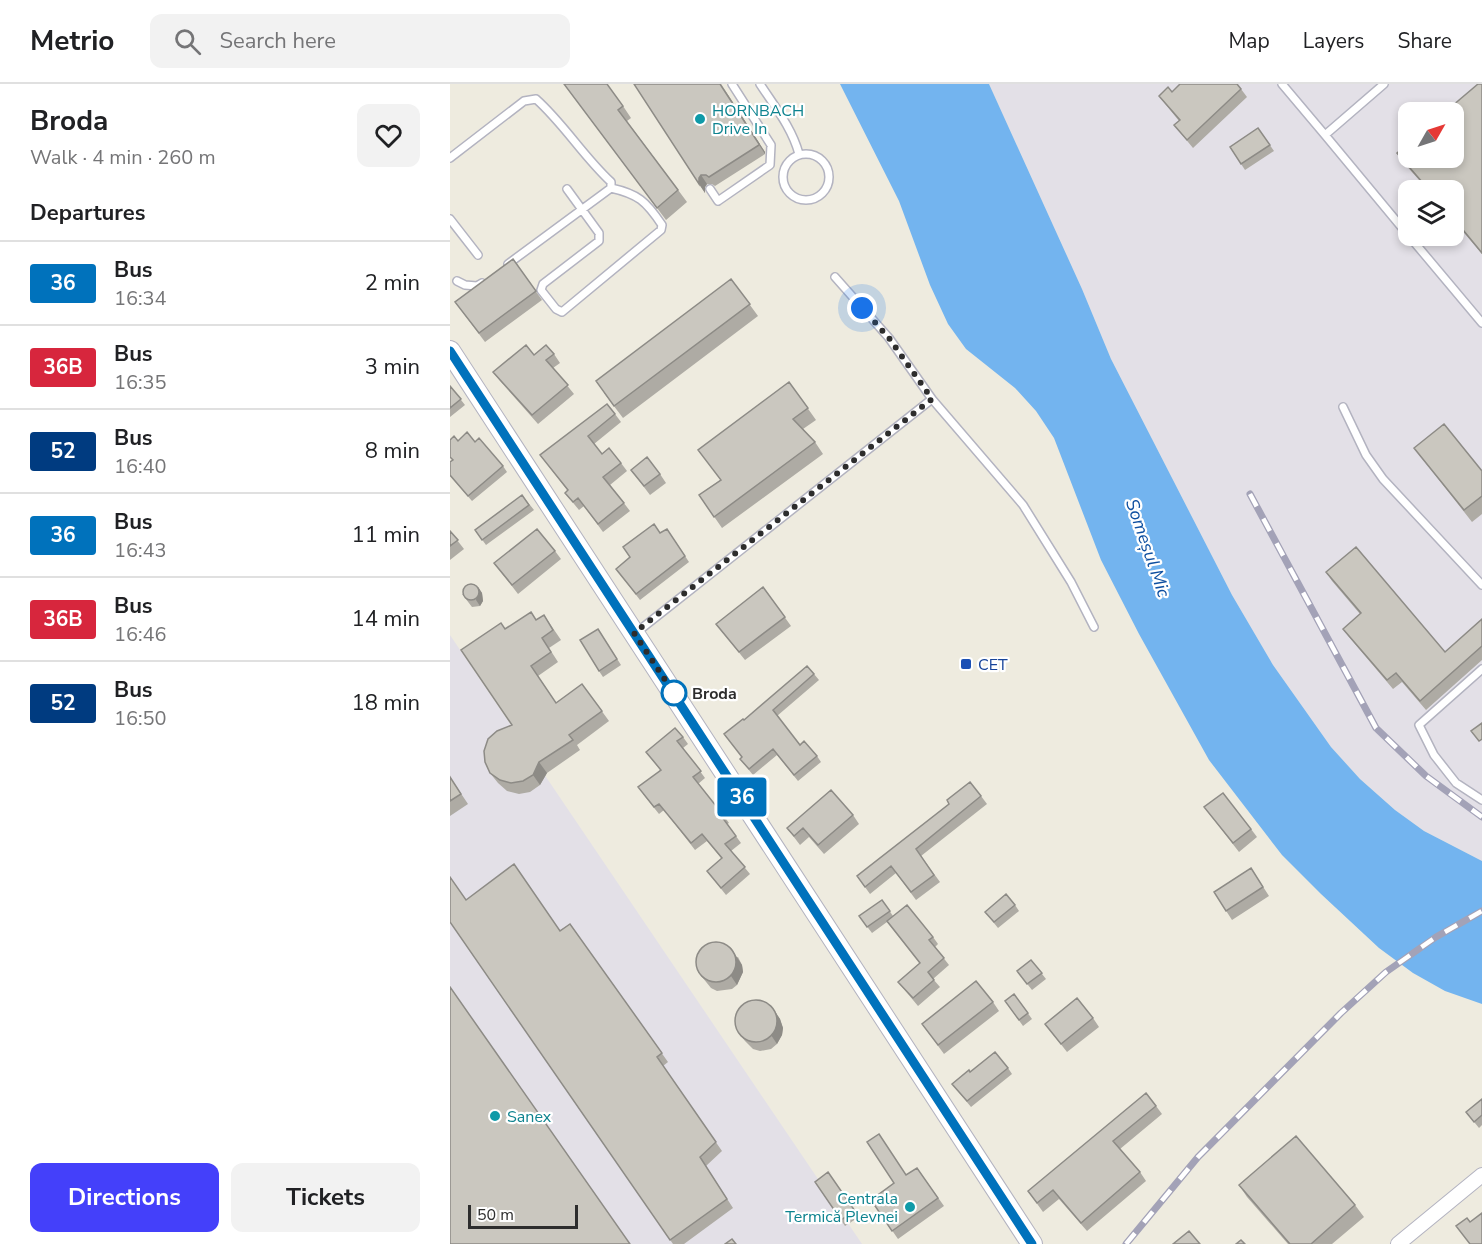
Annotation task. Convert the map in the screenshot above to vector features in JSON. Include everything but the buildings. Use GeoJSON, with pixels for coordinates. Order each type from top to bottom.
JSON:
{"type":"FeatureCollection","features":[{"type":"Feature","properties":{"kind":"main road"},"geometry":{"type":"LineString","coordinates":[[450,351],[1032,1244]]}},
{"type":"Feature","properties":{"kind":"street"},"geometry":{"type":"LineString","coordinates":[[1398,1244],[1482,1175]]}},
{"type":"Feature","properties":{"kind":"lane"},"geometry":{"type":"LineString","coordinates":[[710,189],[718,201],[770,165],[771,145],[732,84]]}},
{"type":"Feature","properties":{"kind":"lane"},"geometry":{"type":"LineString","coordinates":[[760,84],[791,132],[799,154]]}},
{"type":"Feature","properties":{"kind":"lane"},"geometry":{"type":"LineString","coordinates":[[1282,84],[1398,222]]}},
{"type":"Feature","properties":{"kind":"lane"},"geometry":{"type":"LineString","coordinates":[[1325,135],[1384,84]]}},
{"type":"Feature","properties":{"kind":"lane"},"geometry":{"type":"LineString","coordinates":[[450,158],[524,101],[536,99],[552,114],[595,167],[611,182],[611,188]]}},
{"type":"Feature","properties":{"kind":"lane"},"geometry":{"type":"LineString","coordinates":[[799,154],[815,155],[822,159],[829,173],[826,189],[814,199],[799,199],[787,191],[783,184],[782,176],[787,162],[799,154]]}},
{"type":"Feature","properties":{"kind":"lane"},"geometry":{"type":"LineString","coordinates":[[496,272],[583,208],[611,188],[633,193],[654,213],[662,225],[661,230],[562,312],[556,309],[541,290],[543,284],[599,241],[599,233],[583,208],[567,189]]}},
{"type":"Feature","properties":{"kind":"lane"},"geometry":{"type":"LineString","coordinates":[[450,219],[478,255]]}},
{"type":"Feature","properties":{"kind":"lane"},"geometry":{"type":"LineString","coordinates":[[1418,246],[1482,323]]}},
{"type":"Feature","properties":{"kind":"lane"},"geometry":{"type":"LineString","coordinates":[[835,277],[889,338],[932,399],[1023,505],[1071,582],[1094,627]]}},
{"type":"Feature","properties":{"kind":"lane"},"geometry":{"type":"LineString","coordinates":[[457,281],[465,285],[477,286],[487,279]]}},
{"type":"Feature","properties":{"kind":"lane"},"geometry":{"type":"LineString","coordinates":[[634,633],[932,399]]}},
{"type":"Feature","properties":{"kind":"lane"},"geometry":{"type":"LineString","coordinates":[[1343,407],[1366,455],[1383,479],[1482,585]]}},
{"type":"Feature","properties":{"kind":"lane"},"geometry":{"type":"LineString","coordinates":[[1482,669],[1419,725],[1434,755],[1456,783],[1482,800]]}},
{"type":"Feature","properties":{"kind":"shaded area"},"geometry":{"type":"Polygon","coordinates":[[[989,84],[1482,84],[1482,861],[1424,831],[1395,810],[1360,779],[1331,747],[1273,665],[1232,595],[1111,359],[1082,289],[989,84]]]}},
{"type":"Feature","properties":{"kind":"shaded area"},"geometry":{"type":"Polygon","coordinates":[[[450,635],[862,1244],[450,1244],[450,635]]]}},
{"type":"Feature","properties":{"kind":"water","name":"Someșul Mic"},"geometry":{"type":"Polygon","coordinates":[[[840,84],[989,84],[1082,289],[1111,359],[1232,595],[1273,665],[1331,747],[1360,779],[1395,810],[1424,831],[1482,861],[1482,1004],[1445,991],[1413,973],[1379,948],[1282,855],[1209,760],[1101,560],[1054,438],[1036,411],[1015,388],[966,349],[948,324],[930,285],[899,201],[840,84]]]}},
{"type":"Feature","properties":{"kind":"railway"},"geometry":{"type":"LineString","coordinates":[[1250,494],[1376,728],[1426,776],[1482,817]]}},
{"type":"Feature","properties":{"kind":"railway"},"geometry":{"type":"LineString","coordinates":[[1126,1244],[1198,1157],[1341,1013],[1386,972],[1436,937],[1482,911]]}},
{"type":"Feature","properties":{"kind":"bus line","name":"36"},"geometry":{"type":"LineString","coordinates":[[450,351],[1032,1244]]}},
{"type":"Feature","properties":{"kind":"place","name":"HORNBACH Drive In"},"geometry":{"type":"Point","coordinates":[700,119]}},
{"type":"Feature","properties":{"kind":"place","name":"CET"},"geometry":{"type":"Point","coordinates":[966,664]}},
{"type":"Feature","properties":{"kind":"place","name":"Broda"},"geometry":{"type":"Point","coordinates":[674,693]}},
{"type":"Feature","properties":{"kind":"place","name":"Sanex"},"geometry":{"type":"Point","coordinates":[495,1116]}},
{"type":"Feature","properties":{"kind":"place","name":"Centrala Termică Plevnei"},"geometry":{"type":"Point","coordinates":[910,1207]}},
{"type":"Feature","properties":{"kind":"route"},"geometry":{"type":"LineString","coordinates":[[674,693],[675,695],[634,633],[932,399],[889,338],[862,308]]}}]}
